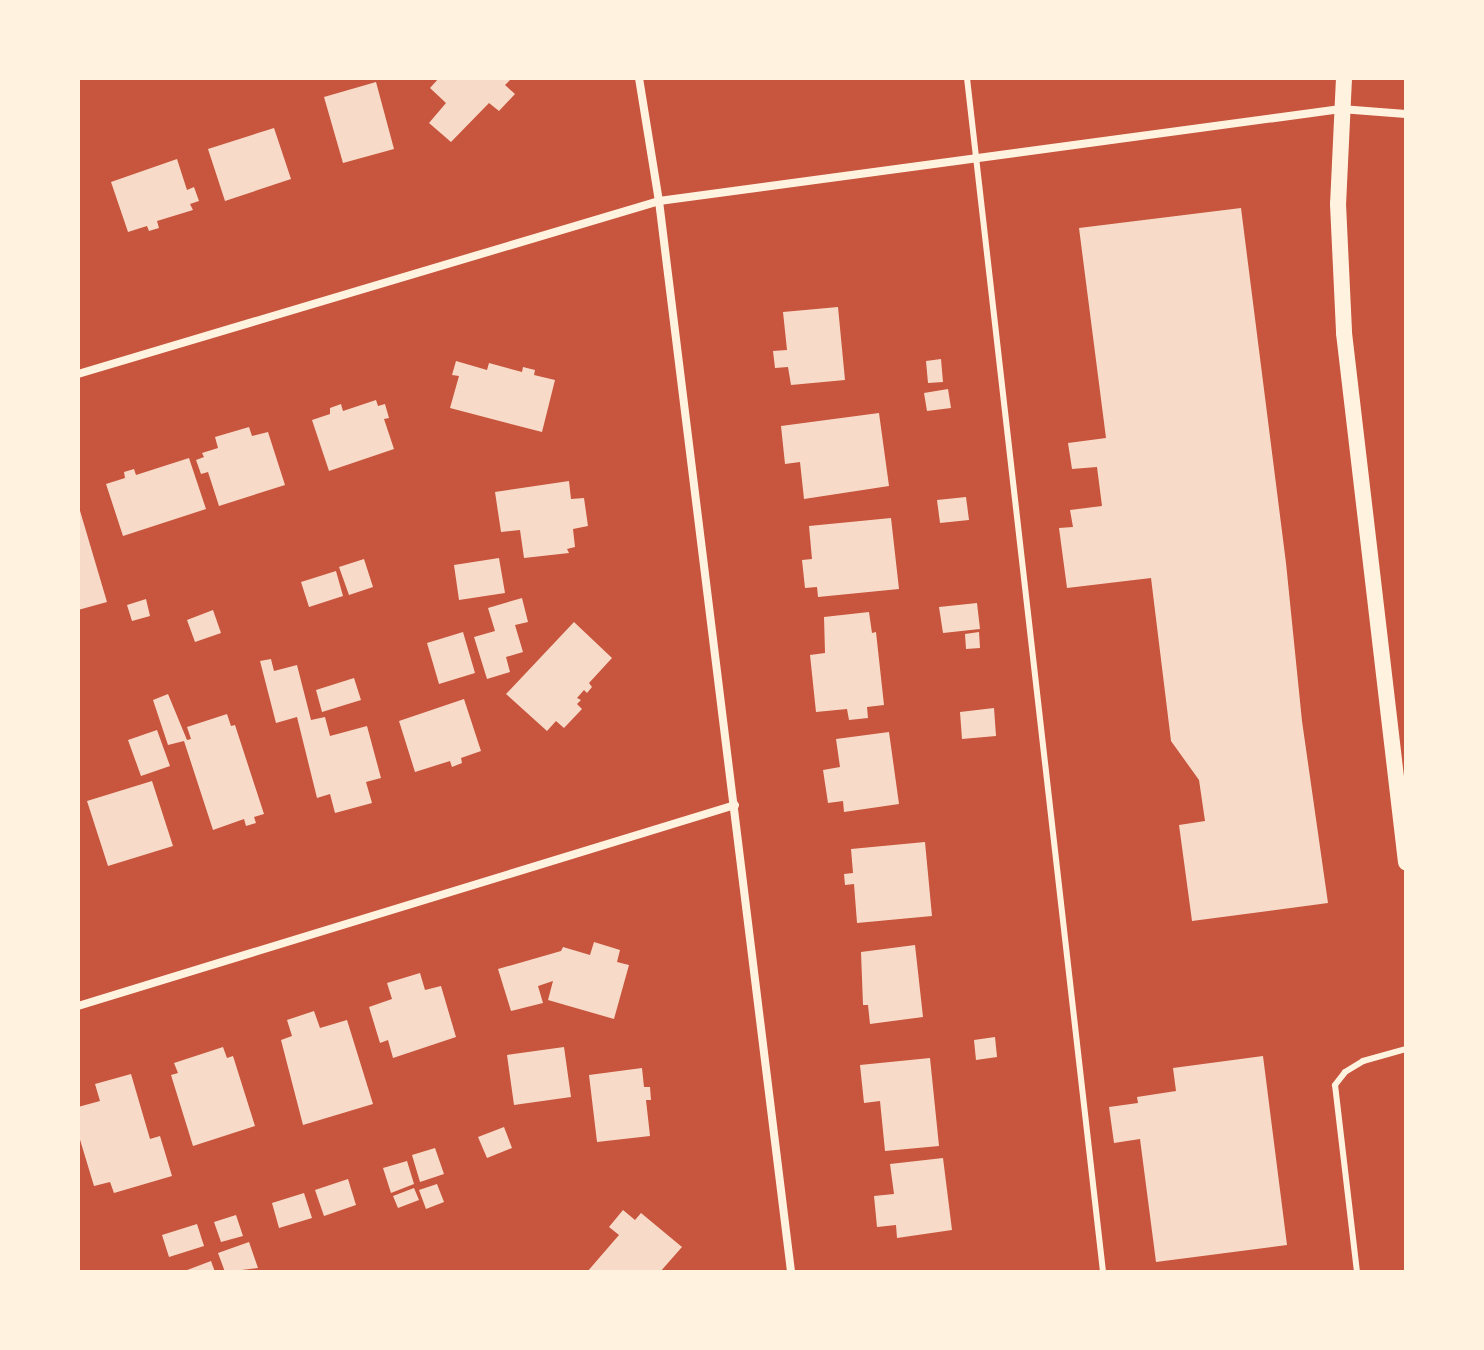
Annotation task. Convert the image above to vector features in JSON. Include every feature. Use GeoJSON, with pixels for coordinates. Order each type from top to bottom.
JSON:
{"type":"FeatureCollection","features":[{"type":"Feature","properties":{"kind":"main road"},"geometry":{"type":"LineString","coordinates":[[1344,78],[1338,204],[1344,333],[1406,862]]}},
{"type":"Feature","properties":{"kind":"street"},"geometry":{"type":"LineString","coordinates":[[639,78],[659,201],[791,1272]]}},
{"type":"Feature","properties":{"kind":"street"},"geometry":{"type":"LineString","coordinates":[[78,374],[659,201],[1341,109],[1406,114]]}},
{"type":"Feature","properties":{"kind":"street"},"geometry":{"type":"LineString","coordinates":[[78,1006],[735,805]]}},
{"type":"Feature","properties":{"kind":"lane"},"geometry":{"type":"LineString","coordinates":[[967,78],[1103,1272]]}},
{"type":"Feature","properties":{"kind":"lane"},"geometry":{"type":"LineString","coordinates":[[1357,1272],[1335,1085],[1345,1072],[1363,1061],[1406,1049]]}},
{"type":"Feature","properties":{"kind":"building"},"geometry":{"type":"Polygon","coordinates":[[[439,78],[512,78],[505,85],[515,94],[499,111],[489,103],[451,142],[429,123],[446,103],[430,88],[439,78]]]}},
{"type":"Feature","properties":{"kind":"building"},"geometry":{"type":"Polygon","coordinates":[[[376,82],[394,149],[343,163],[324,97],[376,82]]]}},
{"type":"Feature","properties":{"kind":"building"},"geometry":{"type":"Polygon","coordinates":[[[274,128],[291,179],[225,201],[208,149],[274,128]]]}},
{"type":"Feature","properties":{"kind":"building"},"geometry":{"type":"Polygon","coordinates":[[[177,159],[187,190],[194,187],[199,201],[190,204],[193,210],[157,221],[159,228],[149,231],[147,226],[128,232],[111,182],[177,159]]]}},
{"type":"Feature","properties":{"kind":"building"},"geometry":{"type":"Polygon","coordinates":[[[1241,208],[1286,563],[1302,721],[1328,903],[1192,921],[1179,825],[1205,821],[1199,780],[1171,741],[1151,578],[1067,588],[1059,528],[1073,527],[1070,510],[1102,506],[1097,467],[1072,469],[1068,443],[1106,438],[1079,228],[1241,208]]]}},
{"type":"Feature","properties":{"kind":"building"},"geometry":{"type":"Polygon","coordinates":[[[838,307],[845,380],[791,385],[788,367],[775,368],[773,351],[787,350],[783,312],[838,307]]]}},
{"type":"Feature","properties":{"kind":"building"},"geometry":{"type":"Polygon","coordinates":[[[941,359],[943,382],[928,383],[926,361],[941,359]]]}},
{"type":"Feature","properties":{"kind":"building"},"geometry":{"type":"Polygon","coordinates":[[[456,361],[487,370],[489,363],[522,372],[523,367],[535,370],[534,375],[555,380],[542,432],[450,408],[459,376],[452,375],[456,361]]]}},
{"type":"Feature","properties":{"kind":"building"},"geometry":{"type":"Polygon","coordinates":[[[948,389],[951,408],[927,411],[924,393],[948,389]]]}},
{"type":"Feature","properties":{"kind":"building"},"geometry":{"type":"Polygon","coordinates":[[[376,400],[378,406],[385,404],[389,418],[384,419],[394,449],[329,471],[312,420],[330,414],[330,408],[341,404],[343,411],[376,400]]]}},
{"type":"Feature","properties":{"kind":"building"},"geometry":{"type":"Polygon","coordinates":[[[879,413],[889,486],[804,499],[800,462],[785,464],[781,426],[879,413]]]}},
{"type":"Feature","properties":{"kind":"building"},"geometry":{"type":"Polygon","coordinates":[[[249,427],[252,436],[268,432],[285,485],[219,506],[208,472],[201,474],[196,460],[204,457],[202,453],[218,448],[215,437],[249,427]]]}},
{"type":"Feature","properties":{"kind":"building"},"geometry":{"type":"Polygon","coordinates":[[[189,458],[206,509],[123,536],[106,484],[125,478],[124,472],[134,469],[136,475],[189,458]]]}},
{"type":"Feature","properties":{"kind":"building"},"geometry":{"type":"Polygon","coordinates":[[[569,481],[571,499],[584,498],[588,526],[573,529],[575,547],[567,549],[569,553],[524,558],[520,530],[501,532],[495,492],[569,481]]]}},
{"type":"Feature","properties":{"kind":"building"},"geometry":{"type":"Polygon","coordinates":[[[966,497],[969,520],[940,523],[937,500],[966,497]]]}},
{"type":"Feature","properties":{"kind":"building"},"geometry":{"type":"Polygon","coordinates":[[[78,504],[107,602],[78,610],[78,504]]]}},
{"type":"Feature","properties":{"kind":"building"},"geometry":{"type":"Polygon","coordinates":[[[891,518],[899,589],[818,597],[817,587],[805,588],[802,560],[812,559],[809,526],[891,518]]]}},
{"type":"Feature","properties":{"kind":"building"},"geometry":{"type":"Polygon","coordinates":[[[499,558],[505,593],[459,600],[454,565],[499,558]]]}},
{"type":"Feature","properties":{"kind":"building"},"geometry":{"type":"Polygon","coordinates":[[[364,559],[373,587],[349,595],[339,567],[364,559]]]}},
{"type":"Feature","properties":{"kind":"building"},"geometry":{"type":"Polygon","coordinates":[[[336,571],[343,596],[309,607],[301,582],[336,571]]]}},
{"type":"Feature","properties":{"kind":"building"},"geometry":{"type":"Polygon","coordinates":[[[522,598],[528,622],[515,625],[523,652],[506,657],[510,672],[487,679],[474,637],[495,631],[488,608],[522,598]]]}},
{"type":"Feature","properties":{"kind":"building"},"geometry":{"type":"Polygon","coordinates":[[[146,599],[150,616],[132,621],[127,605],[146,599]]]}},
{"type":"Feature","properties":{"kind":"building"},"geometry":{"type":"Polygon","coordinates":[[[977,603],[980,629],[943,633],[939,607],[977,603]]]}},
{"type":"Feature","properties":{"kind":"building"},"geometry":{"type":"Polygon","coordinates":[[[213,610],[221,633],[195,642],[187,620],[213,610]]]}},
{"type":"Feature","properties":{"kind":"building"},"geometry":{"type":"Polygon","coordinates":[[[869,612],[872,633],[876,632],[884,705],[867,707],[868,718],[849,720],[847,709],[816,712],[810,655],[825,653],[824,617],[869,612]]]}},
{"type":"Feature","properties":{"kind":"building"},"geometry":{"type":"Polygon","coordinates":[[[574,622],[612,658],[589,683],[592,687],[587,693],[584,690],[577,698],[581,700],[577,704],[582,709],[564,728],[556,721],[547,731],[506,694],[574,622]]]}},
{"type":"Feature","properties":{"kind":"building"},"geometry":{"type":"Polygon","coordinates":[[[463,632],[475,673],[439,684],[427,643],[463,632]]]}},
{"type":"Feature","properties":{"kind":"building"},"geometry":{"type":"Polygon","coordinates":[[[979,632],[980,648],[966,649],[965,634],[979,632]]]}},
{"type":"Feature","properties":{"kind":"building"},"geometry":{"type":"Polygon","coordinates":[[[271,659],[274,671],[297,665],[311,720],[325,717],[330,736],[367,726],[381,778],[366,782],[372,803],[335,813],[330,794],[317,798],[297,717],[276,723],[260,661],[271,659]]]}},
{"type":"Feature","properties":{"kind":"building"},"geometry":{"type":"Polygon","coordinates":[[[354,678],[361,700],[322,712],[316,690],[354,678]]]}},
{"type":"Feature","properties":{"kind":"building"},"geometry":{"type":"Polygon","coordinates":[[[168,694],[187,740],[191,739],[187,727],[227,714],[231,726],[235,725],[264,814],[254,817],[256,823],[246,826],[244,819],[213,830],[184,741],[168,745],[153,700],[168,694]]]}},
{"type":"Feature","properties":{"kind":"building"},"geometry":{"type":"Polygon","coordinates":[[[464,699],[481,751],[461,758],[462,763],[452,767],[450,761],[415,772],[399,721],[464,699]]]}},
{"type":"Feature","properties":{"kind":"building"},"geometry":{"type":"Polygon","coordinates":[[[994,708],[996,736],[962,739],[960,712],[994,708]]]}},
{"type":"Feature","properties":{"kind":"building"},"geometry":{"type":"Polygon","coordinates":[[[157,730],[170,766],[141,776],[128,740],[157,730]]]}},
{"type":"Feature","properties":{"kind":"building"},"geometry":{"type":"Polygon","coordinates":[[[889,732],[899,804],[844,812],[843,801],[828,803],[823,770],[840,767],[836,739],[889,732]]]}},
{"type":"Feature","properties":{"kind":"building"},"geometry":{"type":"Polygon","coordinates":[[[152,781],[173,846],[108,866],[87,801],[152,781]]]}},
{"type":"Feature","properties":{"kind":"building"},"geometry":{"type":"Polygon","coordinates":[[[925,842],[932,916],[857,923],[854,884],[845,885],[844,874],[853,873],[851,849],[925,842]]]}},
{"type":"Feature","properties":{"kind":"building"},"geometry":{"type":"Polygon","coordinates":[[[594,942],[620,950],[617,962],[629,965],[614,1019],[548,1000],[553,981],[538,986],[543,1003],[511,1011],[498,969],[561,951],[563,947],[590,955],[594,942]]]}},
{"type":"Feature","properties":{"kind":"building"},"geometry":{"type":"Polygon","coordinates":[[[915,945],[923,1017],[870,1024],[868,1005],[863,1005],[861,952],[915,945]]]}},
{"type":"Feature","properties":{"kind":"building"},"geometry":{"type":"Polygon","coordinates":[[[420,973],[425,990],[441,986],[456,1037],[393,1058],[388,1040],[380,1043],[369,1007],[392,999],[387,983],[420,973]]]}},
{"type":"Feature","properties":{"kind":"building"},"geometry":{"type":"Polygon","coordinates":[[[314,1011],[320,1028],[347,1020],[373,1104],[303,1125],[281,1040],[292,1036],[287,1020],[314,1011]]]}},
{"type":"Feature","properties":{"kind":"building"},"geometry":{"type":"Polygon","coordinates":[[[995,1037],[997,1057],[976,1060],[974,1040],[995,1037]]]}},
{"type":"Feature","properties":{"kind":"building"},"geometry":{"type":"Polygon","coordinates":[[[223,1047],[227,1058],[233,1056],[255,1126],[193,1146],[171,1075],[178,1073],[174,1063],[223,1047]]]}},
{"type":"Feature","properties":{"kind":"building"},"geometry":{"type":"Polygon","coordinates":[[[564,1047],[571,1097],[514,1105],[507,1055],[564,1047]]]}},
{"type":"Feature","properties":{"kind":"building"},"geometry":{"type":"Polygon","coordinates":[[[1263,1056],[1287,1245],[1156,1262],[1140,1139],[1114,1143],[1109,1107],[1138,1103],[1137,1097],[1176,1091],[1173,1068],[1263,1056]]]}},
{"type":"Feature","properties":{"kind":"building"},"geometry":{"type":"Polygon","coordinates":[[[930,1058],[939,1146],[885,1151],[880,1101],[864,1103],[860,1065],[930,1058]]]}},
{"type":"Feature","properties":{"kind":"building"},"geometry":{"type":"Polygon","coordinates":[[[642,1068],[644,1087],[650,1087],[651,1100],[646,1100],[650,1136],[597,1142],[589,1075],[642,1068]]]}},
{"type":"Feature","properties":{"kind":"building"},"geometry":{"type":"Polygon","coordinates":[[[131,1074],[150,1139],[160,1136],[172,1176],[114,1193],[110,1182],[94,1186],[78,1133],[78,1107],[100,1101],[95,1084],[131,1074]]]}},
{"type":"Feature","properties":{"kind":"building"},"geometry":{"type":"Polygon","coordinates":[[[504,1127],[512,1148],[487,1158],[478,1137],[504,1127]]]}},
{"type":"Feature","properties":{"kind":"building"},"geometry":{"type":"Polygon","coordinates":[[[435,1148],[444,1174],[420,1182],[412,1155],[435,1148]]]}},
{"type":"Feature","properties":{"kind":"building"},"geometry":{"type":"Polygon","coordinates":[[[943,1158],[952,1230],[897,1238],[896,1225],[877,1227],[874,1196],[894,1194],[890,1164],[943,1158]]]}},
{"type":"Feature","properties":{"kind":"building"},"geometry":{"type":"Polygon","coordinates":[[[407,1161],[414,1184],[391,1193],[383,1168],[407,1161]]]}},
{"type":"Feature","properties":{"kind":"building"},"geometry":{"type":"Polygon","coordinates":[[[348,1179],[356,1205],[324,1216],[315,1190],[348,1179]]]}},
{"type":"Feature","properties":{"kind":"building"},"geometry":{"type":"Polygon","coordinates":[[[437,1184],[444,1202],[426,1209],[419,1190],[437,1184]]]}},
{"type":"Feature","properties":{"kind":"building"},"geometry":{"type":"Polygon","coordinates":[[[414,1188],[419,1200],[398,1208],[393,1196],[414,1188]]]}},
{"type":"Feature","properties":{"kind":"building"},"geometry":{"type":"Polygon","coordinates":[[[304,1193],[312,1218],[279,1228],[272,1203],[304,1193]]]}},
{"type":"Feature","properties":{"kind":"building"},"geometry":{"type":"Polygon","coordinates":[[[623,1210],[635,1220],[641,1213],[682,1247],[660,1272],[587,1272],[619,1235],[609,1227],[623,1210]]]}},
{"type":"Feature","properties":{"kind":"building"},"geometry":{"type":"Polygon","coordinates":[[[236,1215],[243,1236],[221,1242],[214,1222],[236,1215]]]}},
{"type":"Feature","properties":{"kind":"building"},"geometry":{"type":"Polygon","coordinates":[[[197,1224],[204,1246],[169,1257],[162,1235],[197,1224]]]}},
{"type":"Feature","properties":{"kind":"building"},"geometry":{"type":"Polygon","coordinates":[[[249,1242],[258,1268],[225,1272],[218,1253],[249,1242]]]}},
{"type":"Feature","properties":{"kind":"building"},"geometry":{"type":"Polygon","coordinates":[[[211,1261],[215,1272],[182,1272],[211,1261]]]}}]}
